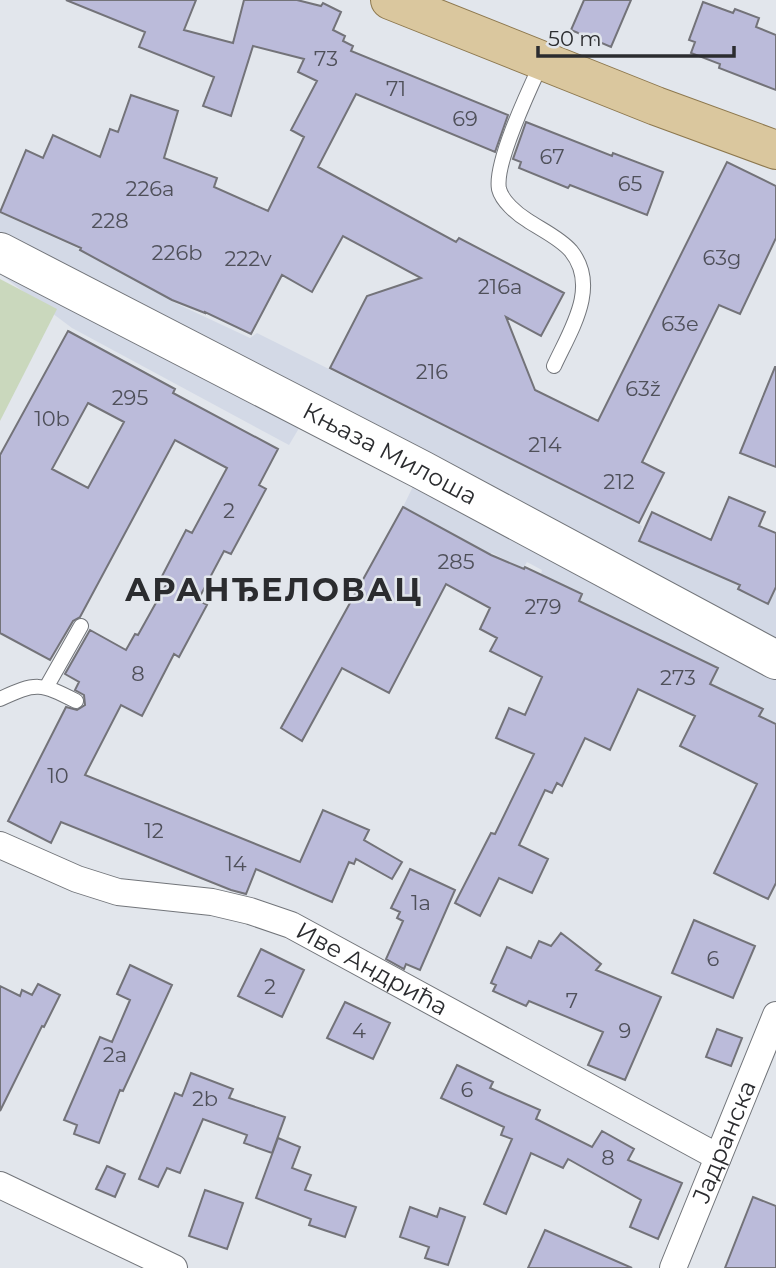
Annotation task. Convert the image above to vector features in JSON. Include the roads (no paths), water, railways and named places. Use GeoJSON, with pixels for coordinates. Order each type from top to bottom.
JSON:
{"type":"FeatureCollection","features":[{"type":"Feature","properties":{"kind":"main road"},"geometry":{"type":"LineString","coordinates":[[390,0],[776,150]]}},
{"type":"Feature","properties":{"kind":"street","name":"Књаза Милоша"},"geometry":{"type":"LineString","coordinates":[[0,252],[422,470],[776,660]]}},
{"type":"Feature","properties":{"kind":"street","name":"Иве Андрића"},"geometry":{"type":"LineString","coordinates":[[0,845],[77,879],[118,892],[212,902],[291,925],[718,1157]]}},
{"type":"Feature","properties":{"kind":"street","name":"Јадранска"},"geometry":{"type":"LineString","coordinates":[[673,1268],[776,1016]]}},
{"type":"Feature","properties":{"kind":"street"},"geometry":{"type":"LineString","coordinates":[[0,1185],[174,1268]]}},
{"type":"Feature","properties":{"kind":"lane"},"geometry":{"type":"LineString","coordinates":[[542,61],[500,168],[499,190],[515,212],[570,250],[577,263],[585,289],[583,298],[554,366]]}},
{"type":"Feature","properties":{"kind":"lane"},"geometry":{"type":"LineString","coordinates":[[47,686],[81,626]]}},
{"type":"Feature","properties":{"kind":"lane"},"geometry":{"type":"LineString","coordinates":[[0,699],[24,688],[47,686],[76,701]]}},
{"type":"Feature","properties":{"kind":"district","name":"АРАНЂЕЛОВАЦ"},"geometry":{"type":"Point","coordinates":[274,590]}}]}
